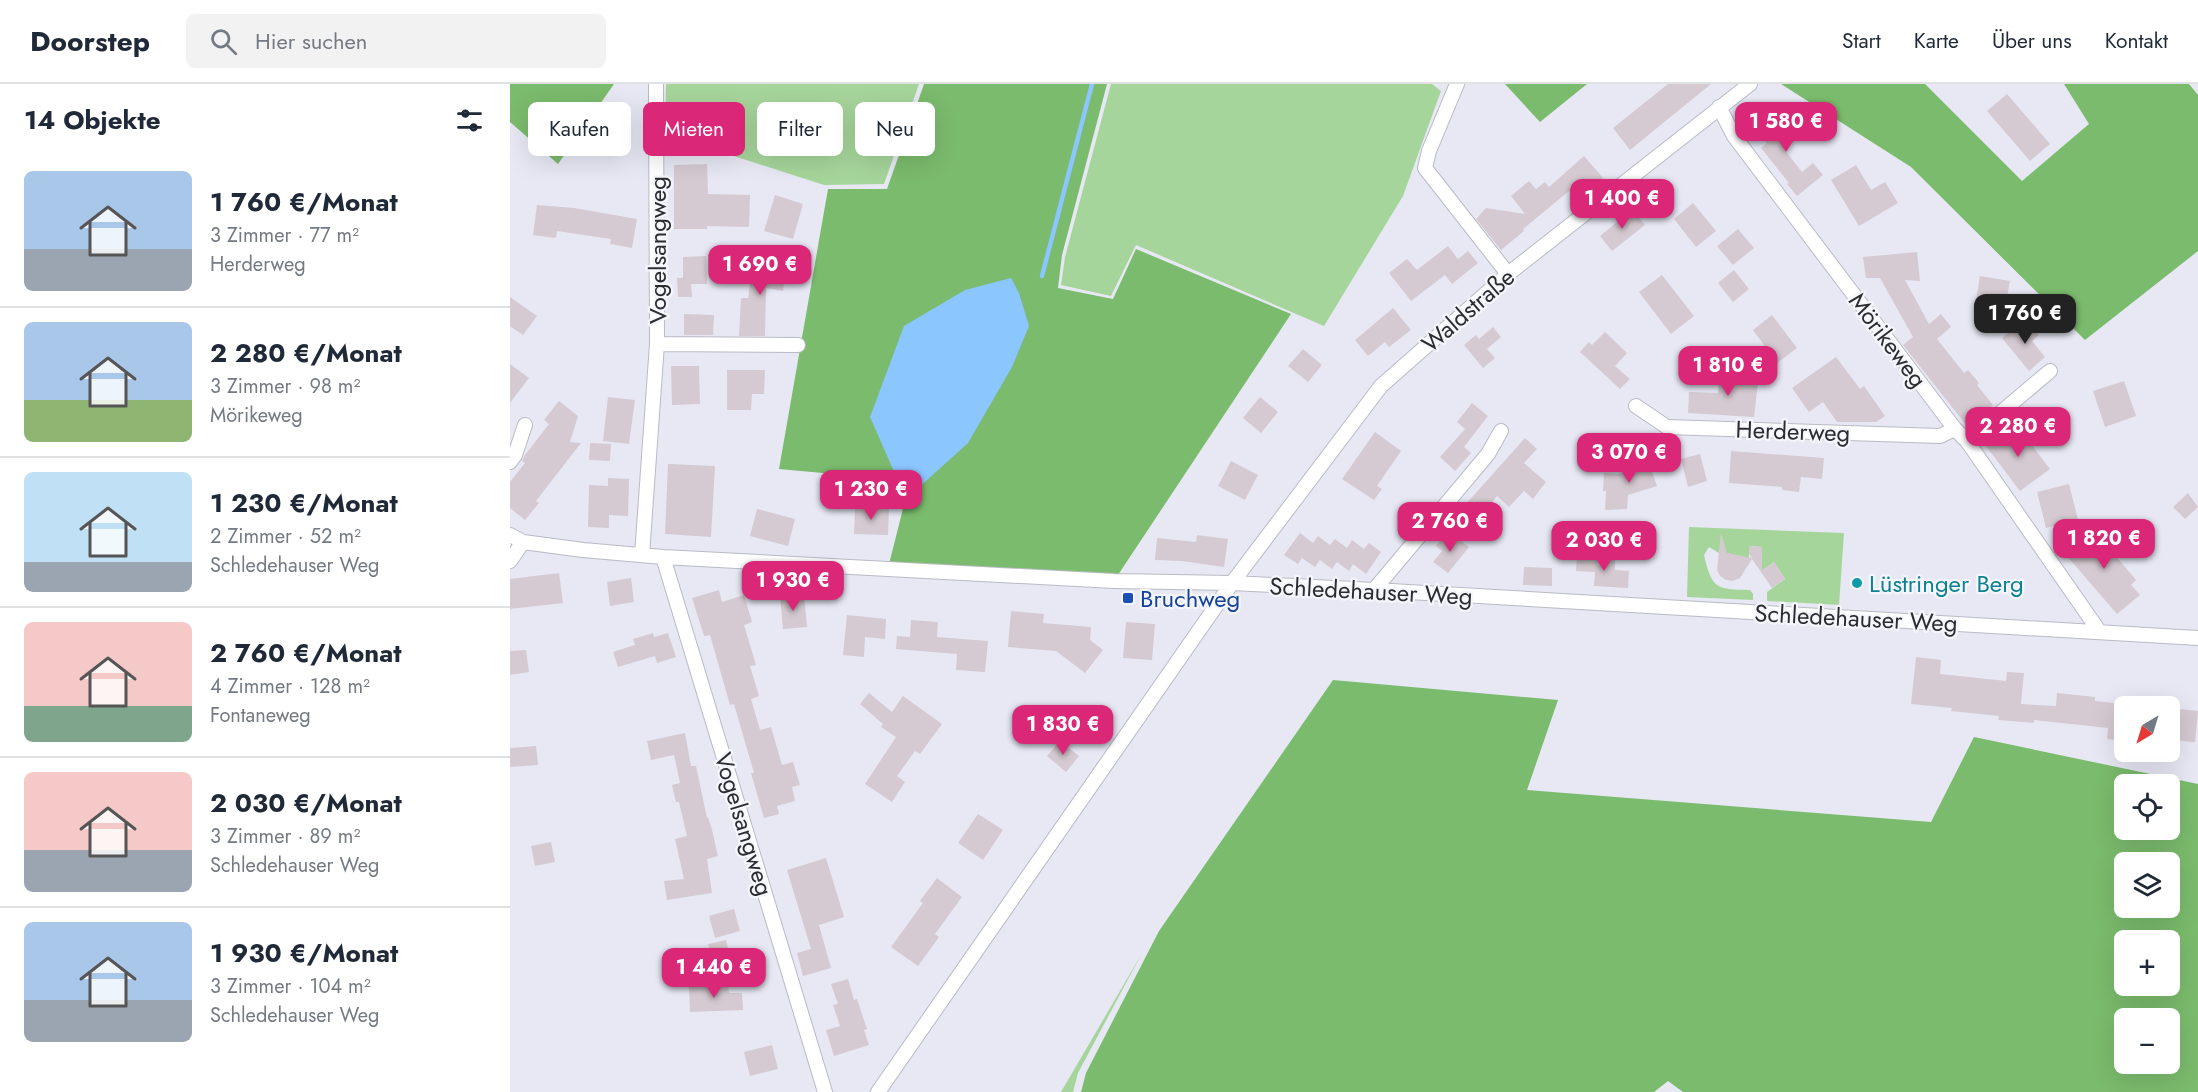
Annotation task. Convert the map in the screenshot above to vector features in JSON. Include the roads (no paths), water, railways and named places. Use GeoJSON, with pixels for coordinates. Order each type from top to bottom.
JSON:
{"type":"FeatureCollection","features":[{"type":"Feature","properties":{"kind":"street","name":"Vogelsangweg"},"geometry":{"type":"LineString","coordinates":[[642,555],[657,344],[656,84]]}},
{"type":"Feature","properties":{"kind":"street","name":"Waldstraße"},"geometry":{"type":"LineString","coordinates":[[1232,583],[1381,386],[1508,274],[1750,84]]}},
{"type":"Feature","properties":{"kind":"street"},"geometry":{"type":"LineString","coordinates":[[1456,85],[1429,151],[1425,168],[1508,274]]}},
{"type":"Feature","properties":{"kind":"street","name":"Mörikeweg"},"geometry":{"type":"LineString","coordinates":[[1719,107],[1734,136],[1954,429],[1967,441],[2099,632]]}},
{"type":"Feature","properties":{"kind":"street","name":"Vogelsangweg"},"geometry":{"type":"LineString","coordinates":[[657,344],[798,345]]}},
{"type":"Feature","properties":{"kind":"street"},"geometry":{"type":"LineString","coordinates":[[1967,441],[2050,371]]}},
{"type":"Feature","properties":{"kind":"street","name":"Herderweg"},"geometry":{"type":"LineString","coordinates":[[1636,406],[1667,427],[1940,436],[1954,429]]}},
{"type":"Feature","properties":{"kind":"street"},"geometry":{"type":"LineString","coordinates":[[510,462],[515,455],[525,425]]}},
{"type":"Feature","properties":{"kind":"street"},"geometry":{"type":"LineString","coordinates":[[1374,590],[1488,454],[1501,431]]}},
{"type":"Feature","properties":{"kind":"street","name":"Schledehauser Weg"},"geometry":{"type":"LineString","coordinates":[[510,535],[524,542],[663,557],[1114,581],[1232,583],[1374,590],[2198,638]]}},
{"type":"Feature","properties":{"kind":"street"},"geometry":{"type":"LineString","coordinates":[[510,561],[524,542]]}},
{"type":"Feature","properties":{"kind":"street","name":"Vogelsangweg"},"geometry":{"type":"LineString","coordinates":[[663,557],[825,1092]]}},
{"type":"Feature","properties":{"kind":"street"},"geometry":{"type":"LineString","coordinates":[[878,1092],[1232,583]]}},
{"type":"Feature","properties":{"kind":"water"},"geometry":{"type":"Polygon","coordinates":[[[1011,278],[1019,293],[1029,326],[1012,367],[968,443],[906,499],[870,417],[904,326],[965,290],[1011,278]]]}},
{"type":"Feature","properties":{"kind":"waterway"},"geometry":{"type":"LineString","coordinates":[[1042,276],[1092,84]]}},
{"type":"Feature","properties":{"kind":"place","name":"Lüstringer Berg"},"geometry":{"type":"Point","coordinates":[1857,583]}},
{"type":"Feature","properties":{"kind":"place","name":"Bruchweg"},"geometry":{"type":"Point","coordinates":[1128,598]}}]}
